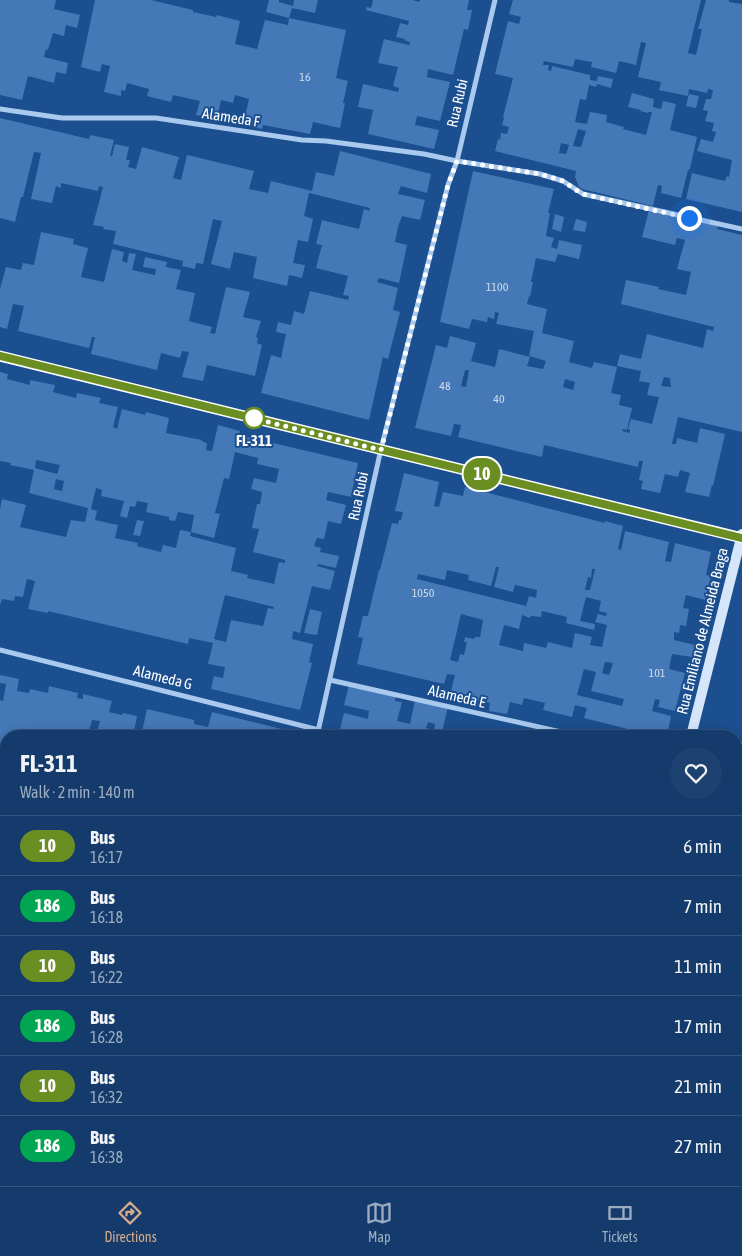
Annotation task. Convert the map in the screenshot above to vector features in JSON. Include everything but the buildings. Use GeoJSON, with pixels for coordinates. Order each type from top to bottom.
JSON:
{"type":"FeatureCollection","features":[{"type":"Feature","properties":{"kind":"street","name":"Rua Rubi"},"geometry":{"type":"LineString","coordinates":[[319,730],[381,450],[448,185],[457,161],[495,0]]}},
{"type":"Feature","properties":{"kind":"street","name":"Alameda F"},"geometry":{"type":"LineString","coordinates":[[0,110],[62,118],[156,118],[302,140],[424,154],[540,174],[563,181],[582,194],[742,230]]}},
{"type":"Feature","properties":{"kind":"street"},"geometry":{"type":"LineString","coordinates":[[0,356],[742,537]]}},
{"type":"Feature","properties":{"kind":"street","name":"Rua Emíliano de Almeida Braga"},"geometry":{"type":"LineString","coordinates":[[693,730],[742,537]]}},
{"type":"Feature","properties":{"kind":"street","name":"Alameda G"},"geometry":{"type":"LineString","coordinates":[[0,650],[319,730]]}},
{"type":"Feature","properties":{"kind":"street","name":"Alameda E"},"geometry":{"type":"LineString","coordinates":[[330,680],[551,730]]}},
{"type":"Feature","properties":{"kind":"bus line","name":"10"},"geometry":{"type":"LineString","coordinates":[[0,356],[742,538]]}},
{"type":"Feature","properties":{"kind":"place","name":"FL-311"},"geometry":{"type":"Point","coordinates":[254,418]}},
{"type":"Feature","properties":{"kind":"route"},"geometry":{"type":"LineString","coordinates":[[254,418],[248,417],[381,450],[448,185],[457,161],[540,174],[563,181],[582,194],[689,218]]}}]}
